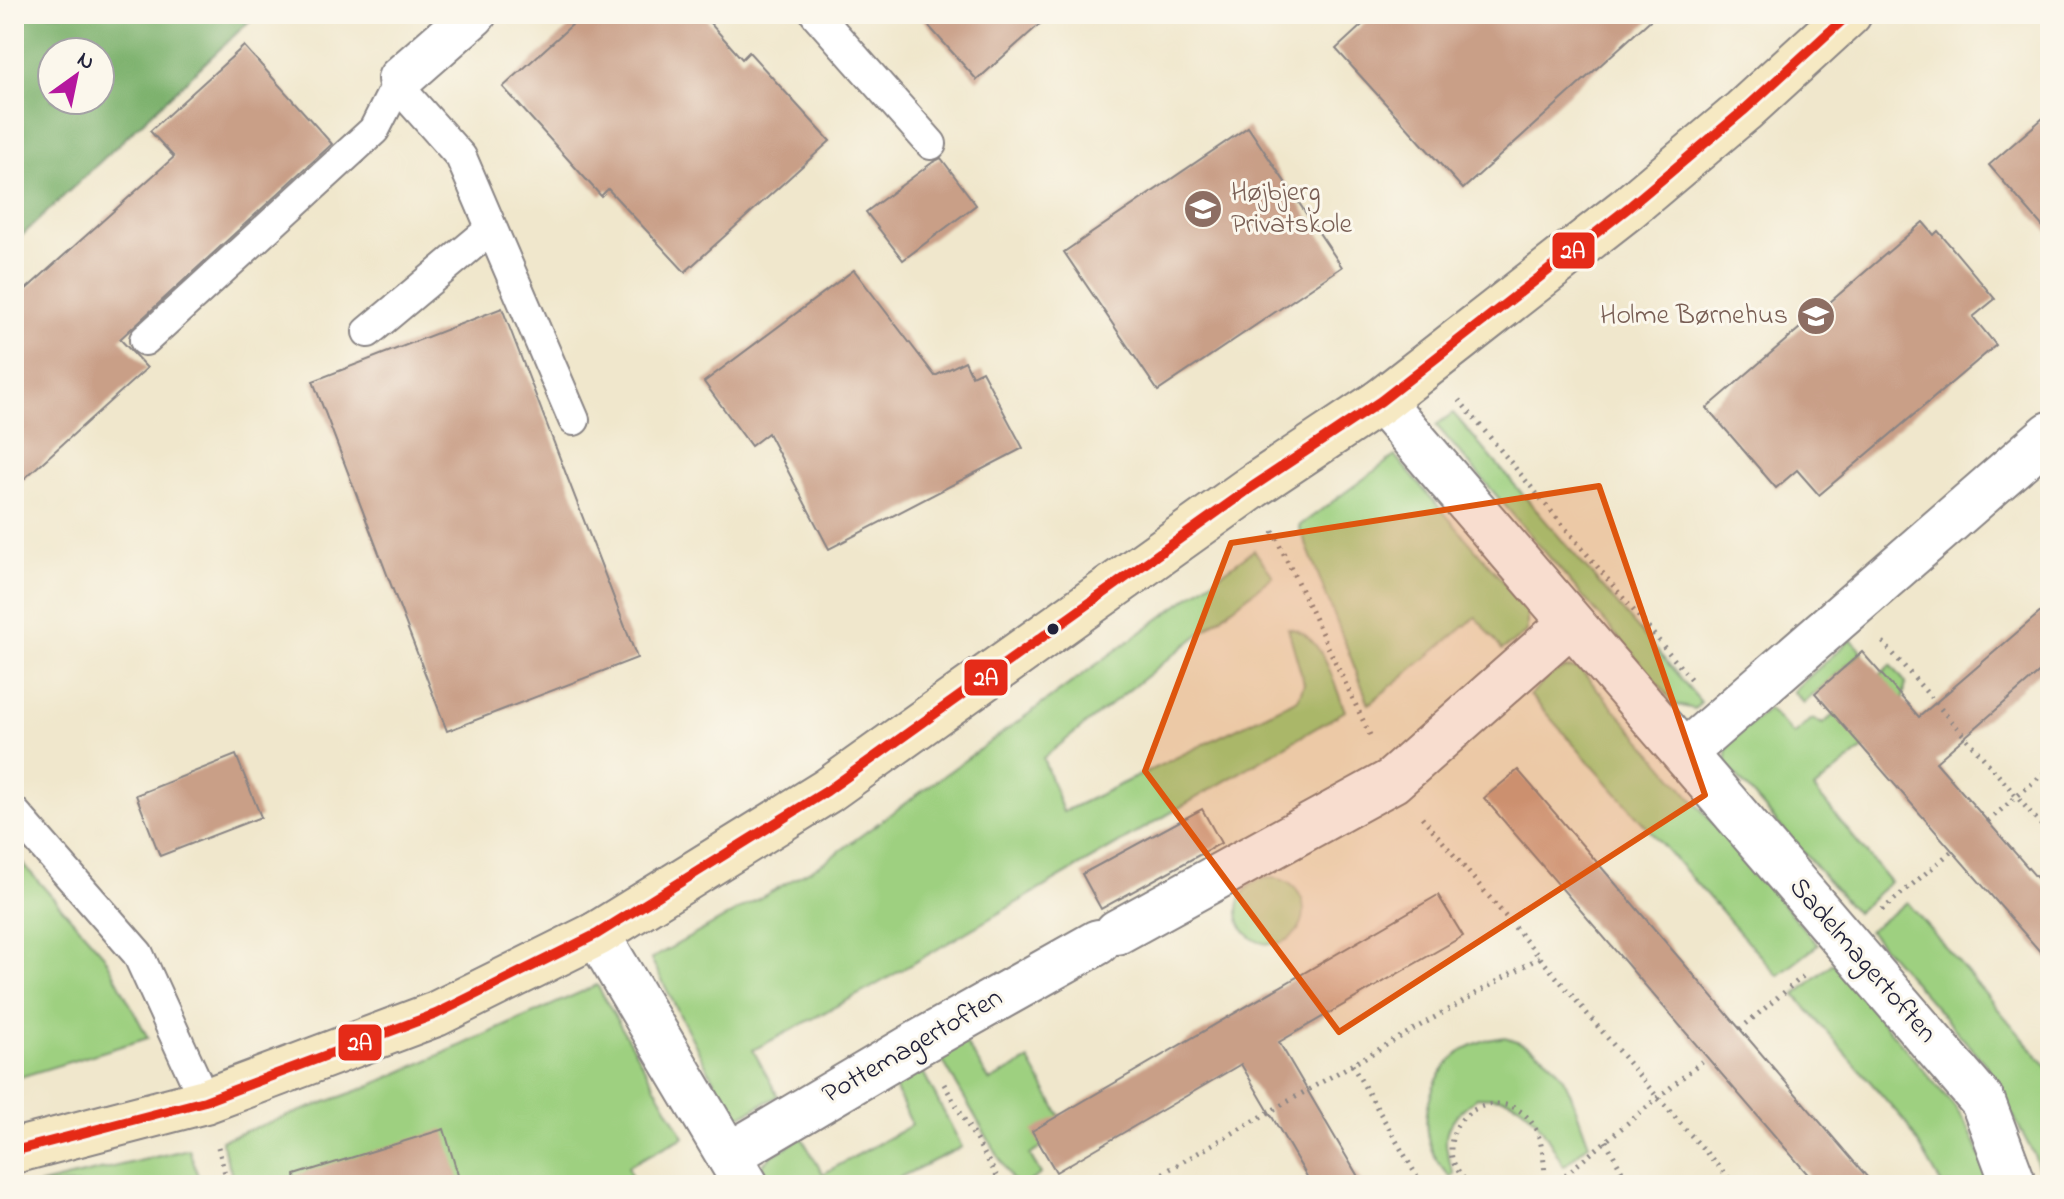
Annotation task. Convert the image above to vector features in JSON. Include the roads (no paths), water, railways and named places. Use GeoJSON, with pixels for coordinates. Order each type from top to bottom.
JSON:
{"type":"FeatureCollection","features":[{"type":"Feature","properties":{"kind":"street"},"geometry":{"type":"LineString","coordinates":[[399,82],[474,14]]}},
{"type":"Feature","properties":{"kind":"street"},"geometry":{"type":"LineString","coordinates":[[14,1151],[205,1101],[436,1014],[597,934],[827,791],[1252,487],[1381,401],[1628,208],[1743,111],[1849,14]]}},
{"type":"Feature","properties":{"kind":"street","name":"Sadelmagertoften"},"geometry":{"type":"LineString","coordinates":[[1381,401],[1983,1102],[2014,1185]]}},
{"type":"Feature","properties":{"kind":"street"},"geometry":{"type":"LineString","coordinates":[[1684,753],[2050,434]]}},
{"type":"Feature","properties":{"kind":"street","name":"Pottemagertoften"},"geometry":{"type":"LineString","coordinates":[[597,934],[738,1170],[920,1042],[1392,781],[1571,623]]}},
{"type":"Feature","properties":{"kind":"lane"},"geometry":{"type":"LineString","coordinates":[[816,14],[931,144]]}},
{"type":"Feature","properties":{"kind":"lane"},"geometry":{"type":"LineString","coordinates":[[145,340],[374,130],[399,82],[461,157],[574,420]]}},
{"type":"Feature","properties":{"kind":"lane"},"geometry":{"type":"LineString","coordinates":[[368,332],[491,229]]}},
{"type":"Feature","properties":{"kind":"lane"},"geometry":{"type":"LineString","coordinates":[[14,812],[138,954],[205,1101]]}},
{"type":"Feature","properties":{"kind":"place","name":"Højbjerg Privatskole"},"geometry":{"type":"Point","coordinates":[1203,209]}},
{"type":"Feature","properties":{"kind":"place","name":"Holme Børnehus"},"geometry":{"type":"Point","coordinates":[1816,316]}}]}
